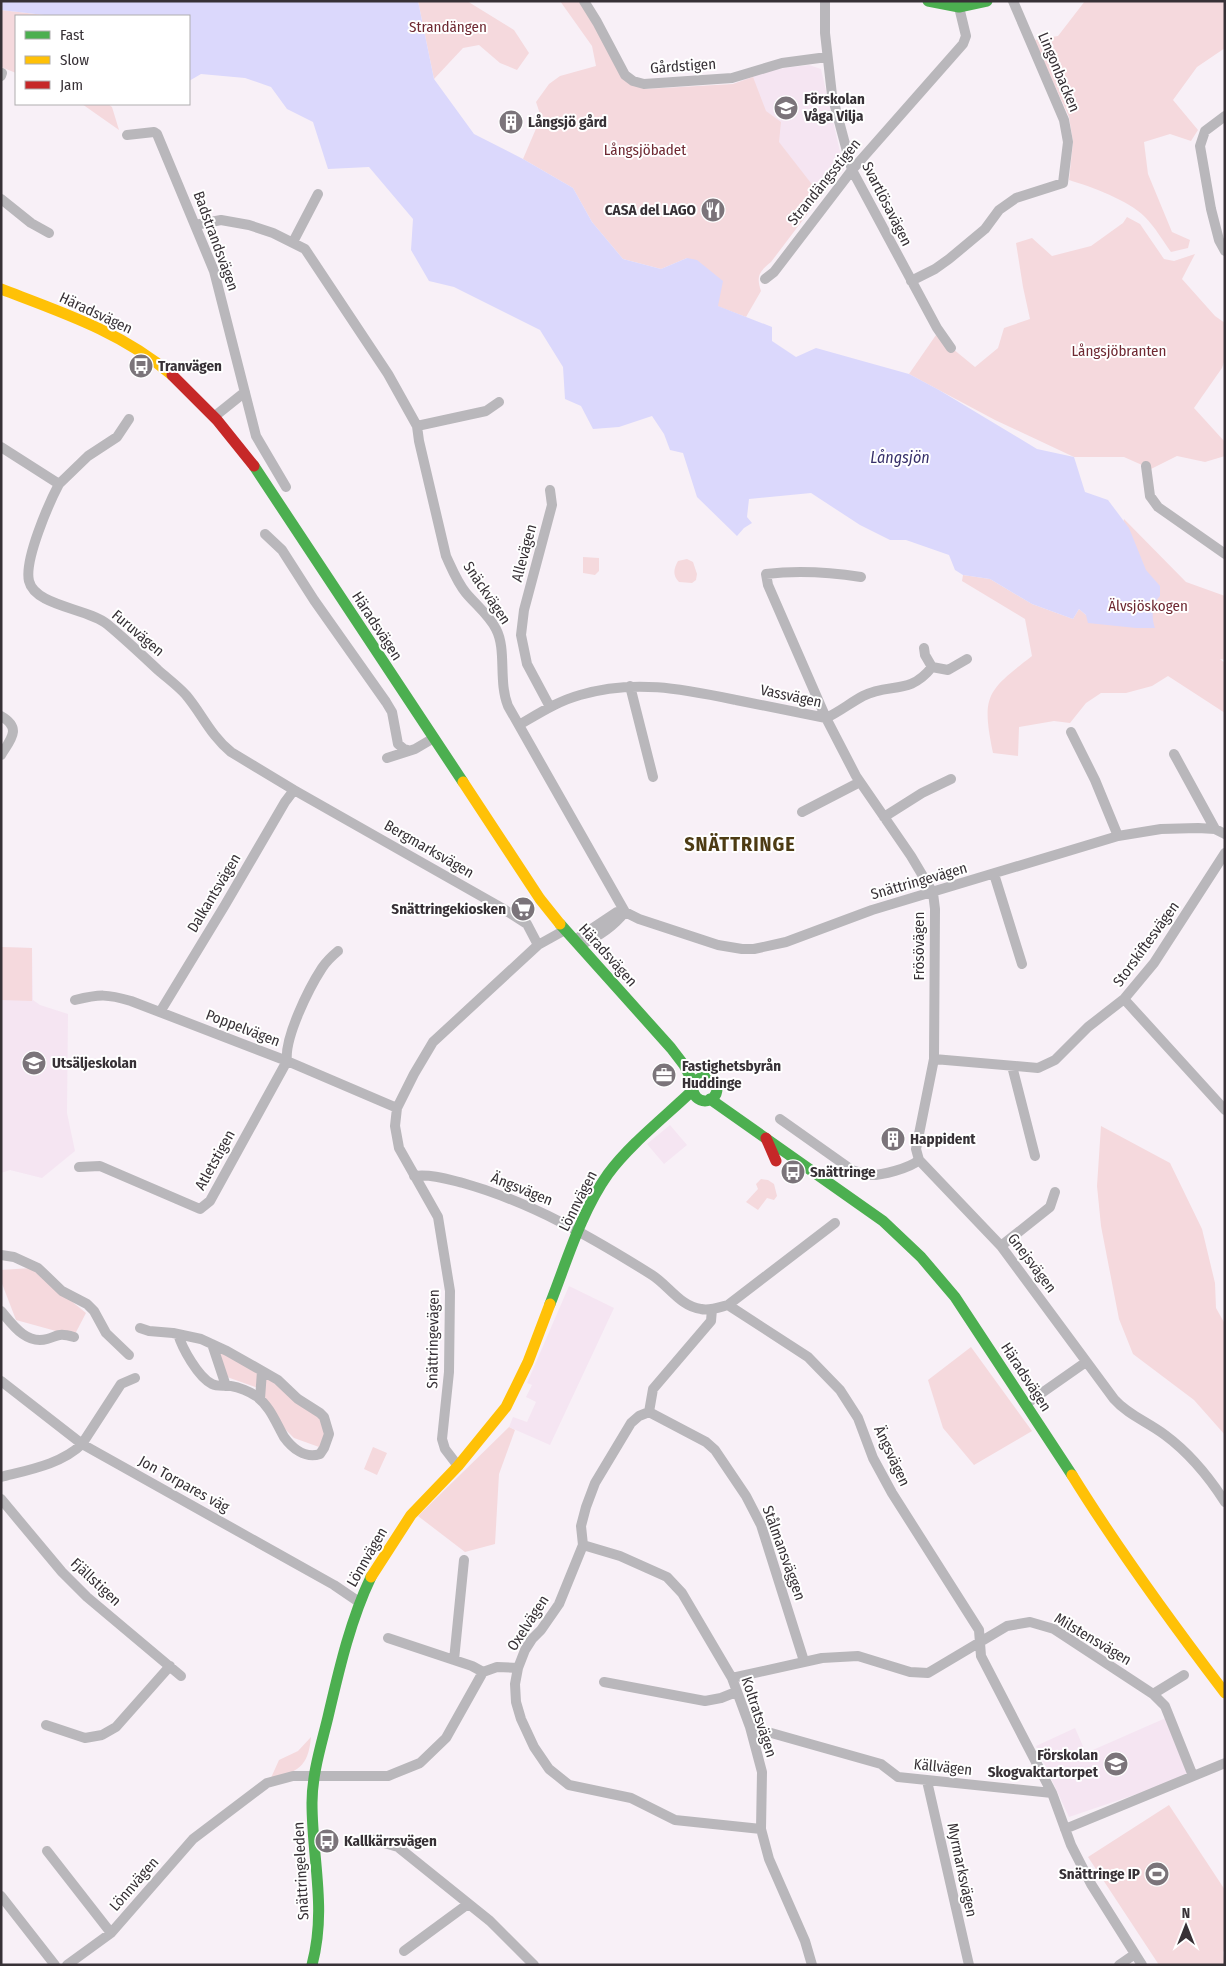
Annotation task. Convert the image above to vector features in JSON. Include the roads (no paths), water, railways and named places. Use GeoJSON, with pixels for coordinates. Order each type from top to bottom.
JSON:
{"type":"FeatureCollection","features":[{"type":"Feature","properties":{"kind":"street","name":"Gårdstigen"},"geometry":{"type":"LineString","coordinates":[[584,1],[625,75],[633,81],[644,84],[732,78],[782,63],[828,57]]}},
{"type":"Feature","properties":{"kind":"street","name":"Svartlösavägen"},"geometry":{"type":"LineString","coordinates":[[825,1],[832,95],[840,131],[852,170],[937,328],[951,348]]}},
{"type":"Feature","properties":{"kind":"street"},"geometry":{"type":"LineString","coordinates":[[928,1],[959,7],[987,1]]}},
{"type":"Feature","properties":{"kind":"street","name":"Lingonbacken"},"geometry":{"type":"LineString","coordinates":[[911,281],[935,269],[949,259],[985,229],[999,210],[1016,198],[1063,183],[1068,142],[1064,120],[1012,1]]}},
{"type":"Feature","properties":{"kind":"street","name":"Strandängsstigen"},"geometry":{"type":"LineString","coordinates":[[765,280],[774,272],[852,170],[964,44],[966,36],[959,7]]}},
{"type":"Feature","properties":{"kind":"street"},"geometry":{"type":"LineString","coordinates":[[1225,116],[1205,131],[1200,146],[1211,209],[1225,251]]}},
{"type":"Feature","properties":{"kind":"street","name":"Badstrandsvägen"},"geometry":{"type":"LineString","coordinates":[[127,135],[154,132],[157,134],[214,271],[256,436],[286,487]]}},
{"type":"Feature","properties":{"kind":"street"},"geometry":{"type":"LineString","coordinates":[[293,242],[318,194]]}},
{"type":"Feature","properties":{"kind":"street"},"geometry":{"type":"LineString","coordinates":[[1,199],[31,223],[49,233]]}},
{"type":"Feature","properties":{"kind":"street","name":"Snäckvägen"},"geometry":{"type":"LineString","coordinates":[[196,225],[213,221],[232,222],[265,230],[305,249],[388,374],[417,426],[419,442],[446,556],[460,584],[496,629],[500,644],[502,686],[505,698],[625,912]]}},
{"type":"Feature","properties":{"kind":"street","name":"Häradsvägen"},"geometry":{"type":"LineString","coordinates":[[1,289],[94,326],[144,354],[171,374],[215,416],[250,461],[432,739],[540,899],[565,930],[671,1048],[702,1091],[883,1220],[932,1267],[955,1297],[1026,1404],[1126,1561],[1225,1693]]}},
{"type":"Feature","properties":{"kind":"street"},"geometry":{"type":"LineString","coordinates":[[215,416],[245,392]]}},
{"type":"Feature","properties":{"kind":"street"},"geometry":{"type":"LineString","coordinates":[[417,426],[486,411],[499,402]]}},
{"type":"Feature","properties":{"kind":"street","name":"Furuvägen"},"geometry":{"type":"LineString","coordinates":[[129,419],[117,437],[88,456],[59,484],[47,508],[28,570],[29,582],[40,597],[105,622],[186,695],[206,726],[223,746],[294,790]]}},
{"type":"Feature","properties":{"kind":"street"},"geometry":{"type":"LineString","coordinates":[[1,447],[59,484]]}},
{"type":"Feature","properties":{"kind":"street"},"geometry":{"type":"LineString","coordinates":[[1146,466],[1150,496],[1158,507],[1225,554]]}},
{"type":"Feature","properties":{"kind":"street","name":"Allevägen"},"geometry":{"type":"LineString","coordinates":[[550,490],[552,505],[524,610],[521,634],[527,664],[550,707]]}},
{"type":"Feature","properties":{"kind":"street"},"geometry":{"type":"LineString","coordinates":[[265,534],[282,550],[314,600],[386,702],[392,712],[398,744],[408,750]]}},
{"type":"Feature","properties":{"kind":"street","name":"Frösövägen"},"geometry":{"type":"LineString","coordinates":[[861,577],[837,573],[807,572],[766,574],[768,585],[826,718],[860,782],[933,893],[935,910],[934,1059],[916,1149],[919,1160]]}},
{"type":"Feature","properties":{"kind":"street"},"geometry":{"type":"LineString","coordinates":[[924,648],[925,655],[932,667],[948,670],[967,660]]}},
{"type":"Feature","properties":{"kind":"street","name":"Vassvägen"},"geometry":{"type":"LineString","coordinates":[[519,725],[550,707],[579,695],[630,686],[658,686],[685,689],[826,718],[836,714],[862,696],[918,682],[932,667]]}},
{"type":"Feature","properties":{"kind":"street"},"geometry":{"type":"LineString","coordinates":[[630,686],[653,777]]}},
{"type":"Feature","properties":{"kind":"street"},"geometry":{"type":"LineString","coordinates":[[1,716],[11,723],[14,729],[14,734],[1,755]]}},
{"type":"Feature","properties":{"kind":"street"},"geometry":{"type":"LineString","coordinates":[[1071,732],[1095,780],[1118,836]]}},
{"type":"Feature","properties":{"kind":"street"},"geometry":{"type":"LineString","coordinates":[[387,758],[415,749],[432,739]]}},
{"type":"Feature","properties":{"kind":"street"},"geometry":{"type":"LineString","coordinates":[[1174,754],[1215,829]]}},
{"type":"Feature","properties":{"kind":"street"},"geometry":{"type":"LineString","coordinates":[[884,816],[922,793],[951,779]]}},
{"type":"Feature","properties":{"kind":"street"},"geometry":{"type":"LineString","coordinates":[[802,812],[860,782]]}},
{"type":"Feature","properties":{"kind":"street","name":"Bergmarksvägen"},"geometry":{"type":"LineString","coordinates":[[294,790],[502,908],[526,924],[538,945]]}},
{"type":"Feature","properties":{"kind":"street","name":"Dalkantsvägen"},"geometry":{"type":"LineString","coordinates":[[160,1012],[285,802],[294,790]]}},
{"type":"Feature","properties":{"kind":"street","name":"Snättringevägen"},"geometry":{"type":"LineString","coordinates":[[625,912],[639,919],[718,945],[754,949],[786,942],[872,910],[1118,836],[1161,829],[1198,828],[1215,829],[1225,834]]}},
{"type":"Feature","properties":{"kind":"street","name":"Storskiftesvägen"},"geometry":{"type":"LineString","coordinates":[[1012,1066],[1038,1068],[1055,1060],[1088,1027],[1124,1000],[1174,935],[1225,853]]}},
{"type":"Feature","properties":{"kind":"street"},"geometry":{"type":"LineString","coordinates":[[994,874],[1022,964]]}},
{"type":"Feature","properties":{"kind":"street"},"geometry":{"type":"LineString","coordinates":[[577,943],[617,912],[625,912]]}},
{"type":"Feature","properties":{"kind":"street","name":"Snättringevägen"},"geometry":{"type":"LineString","coordinates":[[458,1466],[445,1449],[442,1439],[450,1372],[450,1291],[438,1218],[399,1148],[395,1126],[397,1108],[414,1074],[434,1042],[538,945],[565,930]]}},
{"type":"Feature","properties":{"kind":"street"},"geometry":{"type":"LineString","coordinates":[[287,1061],[286,1052],[301,1009],[323,966],[338,951]]}},
{"type":"Feature","properties":{"kind":"street","name":"Poppelvägen"},"geometry":{"type":"LineString","coordinates":[[75,1000],[96,994],[107,994],[160,1012],[287,1061],[397,1108]]}},
{"type":"Feature","properties":{"kind":"street"},"geometry":{"type":"LineString","coordinates":[[1124,1000],[1225,1110]]}},
{"type":"Feature","properties":{"kind":"street"},"geometry":{"type":"LineString","coordinates":[[934,1059],[1012,1066],[1035,1156]]}},
{"type":"Feature","properties":{"kind":"street","name":"Atletstigen"},"geometry":{"type":"LineString","coordinates":[[79,1167],[100,1166],[200,1209],[210,1202],[287,1061]]}},
{"type":"Feature","properties":{"kind":"street","name":"Lönnvägen"},"geometry":{"type":"LineString","coordinates":[[67,1965],[111,1933],[194,1838],[267,1783],[293,1776],[314,1776],[338,1671],[359,1602],[372,1573],[411,1515],[458,1466],[506,1407],[519,1384],[578,1231],[592,1201],[609,1173],[638,1142],[668,1116],[702,1091]]}},
{"type":"Feature","properties":{"kind":"street"},"geometry":{"type":"LineString","coordinates":[[780,1119],[852,1170],[863,1174],[871,1175],[905,1168],[914,1165],[919,1160]]}},
{"type":"Feature","properties":{"kind":"street"},"geometry":{"type":"LineString","coordinates":[[765,1137],[776,1160]]}},
{"type":"Feature","properties":{"kind":"street","name":"Gnejsvägen"},"geometry":{"type":"LineString","coordinates":[[919,1160],[1001,1246],[1120,1407],[1178,1445],[1225,1502]]}},
{"type":"Feature","properties":{"kind":"street"},"geometry":{"type":"LineString","coordinates":[[799,1175],[817,1174]]}},
{"type":"Feature","properties":{"kind":"street","name":"Ängsvägen"},"geometry":{"type":"LineString","coordinates":[[414,1176],[431,1175],[493,1193],[524,1205],[578,1231],[653,1275],[686,1302],[701,1310],[728,1306],[808,1357],[840,1390],[858,1418],[874,1458],[892,1493],[979,1630],[981,1636],[979,1643],[981,1656],[1052,1793],[1071,1845],[1091,1884],[1142,1965]]}},
{"type":"Feature","properties":{"kind":"street"},"geometry":{"type":"LineString","coordinates":[[1001,1246],[1050,1207],[1054,1192]]}},
{"type":"Feature","properties":{"kind":"street"},"geometry":{"type":"LineString","coordinates":[[728,1306],[835,1223]]}},
{"type":"Feature","properties":{"kind":"street"},"geometry":{"type":"LineString","coordinates":[[1,1255],[14,1257],[38,1268],[62,1291],[87,1304],[94,1311],[106,1333],[129,1355]]}},
{"type":"Feature","properties":{"kind":"street"},"geometry":{"type":"LineString","coordinates":[[649,1412],[653,1389],[711,1322],[712,1309]]}},
{"type":"Feature","properties":{"kind":"street"},"geometry":{"type":"LineString","coordinates":[[1,1311],[21,1333],[28,1337],[39,1340],[47,1339],[60,1333],[74,1337]]}},
{"type":"Feature","properties":{"kind":"street"},"geometry":{"type":"LineString","coordinates":[[140,1328],[149,1331],[178,1334],[201,1339],[278,1380],[298,1399],[324,1417],[329,1434],[320,1454],[307,1455],[290,1445],[270,1410],[260,1399],[244,1390],[232,1386],[213,1385],[207,1380],[187,1356],[182,1348],[178,1334]]}},
{"type":"Feature","properties":{"kind":"street"},"geometry":{"type":"LineString","coordinates":[[212,1344],[226,1386]]}},
{"type":"Feature","properties":{"kind":"street"},"geometry":{"type":"LineString","coordinates":[[1026,1404],[1086,1362]]}},
{"type":"Feature","properties":{"kind":"street"},"geometry":{"type":"LineString","coordinates":[[260,1399],[262,1371]]}},
{"type":"Feature","properties":{"kind":"street"},"geometry":{"type":"LineString","coordinates":[[1,1476],[38,1468],[75,1451],[82,1444],[121,1384],[135,1378]]}},
{"type":"Feature","properties":{"kind":"street","name":"Jon Torpares väg"},"geometry":{"type":"LineString","coordinates":[[1,1381],[82,1444],[334,1585],[359,1602]]}},
{"type":"Feature","properties":{"kind":"street","name":"Oxelvägen"},"geometry":{"type":"LineString","coordinates":[[649,1412],[631,1422],[595,1483],[581,1526],[583,1545],[559,1604],[525,1650],[518,1668],[515,1684],[516,1702],[521,1719],[534,1748],[549,1769],[569,1785],[631,1798],[675,1820],[761,1829]]}},
{"type":"Feature","properties":{"kind":"street","name":"Stålmansväggen"},"geometry":{"type":"LineString","coordinates":[[649,1412],[706,1442],[715,1450],[746,1496],[761,1525],[804,1662]]}},
{"type":"Feature","properties":{"kind":"street","name":"Fjällstigen"},"geometry":{"type":"LineString","coordinates":[[1,1499],[62,1572],[87,1597],[181,1676]]}},
{"type":"Feature","properties":{"kind":"street","name":"Koltratsvägen"},"geometry":{"type":"LineString","coordinates":[[583,1545],[620,1556],[667,1577],[682,1593],[732,1678],[750,1727],[762,1772],[761,1829],[769,1860],[805,1941],[812,1965]]}},
{"type":"Feature","properties":{"kind":"street"},"geometry":{"type":"LineString","coordinates":[[454,1660],[464,1560]]}},
{"type":"Feature","properties":{"kind":"street","name":"Milstensvägen"},"geometry":{"type":"LineString","coordinates":[[732,1678],[822,1658],[858,1656],[910,1672],[928,1673],[1007,1626],[1030,1622],[1054,1629],[1153,1694],[1164,1706],[1193,1776]]}},
{"type":"Feature","properties":{"kind":"street"},"geometry":{"type":"LineString","coordinates":[[388,1638],[472,1666],[483,1672]]}},
{"type":"Feature","properties":{"kind":"street"},"geometry":{"type":"LineString","coordinates":[[46,1725],[85,1738],[102,1735],[116,1726],[170,1666]]}},
{"type":"Feature","properties":{"kind":"street"},"geometry":{"type":"LineString","coordinates":[[314,1776],[388,1776],[420,1763],[446,1738],[483,1672],[496,1667],[518,1668]]}},
{"type":"Feature","properties":{"kind":"street"},"geometry":{"type":"LineString","coordinates":[[1153,1694],[1184,1675]]}},
{"type":"Feature","properties":{"kind":"street"},"geometry":{"type":"LineString","coordinates":[[604,1682],[705,1701],[721,1698],[736,1692]]}},
{"type":"Feature","properties":{"kind":"street","name":"Källvägen"},"geometry":{"type":"LineString","coordinates":[[750,1727],[881,1764],[898,1777],[1052,1793]]}},
{"type":"Feature","properties":{"kind":"street"},"geometry":{"type":"LineString","coordinates":[[1065,1829],[1225,1763]]}},
{"type":"Feature","properties":{"kind":"street","name":"Snättringeleden"},"geometry":{"type":"LineString","coordinates":[[312,1965],[318,1942],[320,1915],[312,1803],[314,1776]]}},
{"type":"Feature","properties":{"kind":"street","name":"Myrmarksvägen"},"geometry":{"type":"LineString","coordinates":[[928,1781],[969,1965]]}},
{"type":"Feature","properties":{"kind":"street"},"geometry":{"type":"LineString","coordinates":[[367,1838],[398,1847],[490,1921],[534,1965]]}},
{"type":"Feature","properties":{"kind":"street"},"geometry":{"type":"LineString","coordinates":[[47,1851],[111,1933]]}},
{"type":"Feature","properties":{"kind":"street"},"geometry":{"type":"LineString","coordinates":[[1,1896],[55,1965]]}},
{"type":"Feature","properties":{"kind":"street"},"geometry":{"type":"LineString","coordinates":[[404,1951],[468,1904]]}},
{"type":"Feature","properties":{"kind":"street"},"geometry":{"type":"LineString","coordinates":[[1119,1965],[1136,1954]]}},
{"type":"Feature","properties":{"kind":"water","name":"Långsjön"},"geometry":{"type":"Polygon","coordinates":[[[1,1],[418,1],[434,79],[474,134],[523,159],[573,188],[592,222],[623,259],[661,269],[687,258],[697,260],[723,281],[718,306],[772,327],[772,341],[796,357],[816,348],[909,374],[1037,449],[1074,457],[1085,492],[1108,500],[1129,528],[1146,570],[1160,586],[1160,596],[1155,603],[1153,611],[1155,628],[1088,623],[1086,615],[1079,609],[1073,619],[1032,604],[990,579],[963,575],[955,570],[949,555],[906,540],[890,540],[860,525],[811,493],[749,499],[747,517],[752,523],[737,536],[697,497],[683,453],[670,450],[664,434],[652,416],[619,427],[593,429],[581,406],[565,399],[563,367],[540,330],[454,287],[429,281],[411,250],[413,219],[369,167],[328,169],[313,122],[287,109],[271,87],[245,78],[201,74],[190,80],[190,15],[44,15],[1,10],[1,1]]]}},
{"type":"Feature","properties":{"kind":"place","name":"Förskolan Våga Vilja"},"geometry":{"type":"Point","coordinates":[786,108]}},
{"type":"Feature","properties":{"kind":"place","name":"Långsjö gård"},"geometry":{"type":"Point","coordinates":[511,122]}},
{"type":"Feature","properties":{"kind":"place","name":"CASA del LAGO"},"geometry":{"type":"Point","coordinates":[713,210]}},
{"type":"Feature","properties":{"kind":"place","name":"Tranvägen"},"geometry":{"type":"Point","coordinates":[141,366]}},
{"type":"Feature","properties":{"kind":"place","name":"Snättringekiosken"},"geometry":{"type":"Point","coordinates":[523,909]}},
{"type":"Feature","properties":{"kind":"place","name":"Utsäljeskolan"},"geometry":{"type":"Point","coordinates":[34,1063]}},
{"type":"Feature","properties":{"kind":"place","name":"Fastighetsbyrån Huddinge"},"geometry":{"type":"Point","coordinates":[664,1075]}},
{"type":"Feature","properties":{"kind":"place","name":"Happident"},"geometry":{"type":"Point","coordinates":[893,1139]}},
{"type":"Feature","properties":{"kind":"place","name":"Snättringe"},"geometry":{"type":"Point","coordinates":[793,1172]}},
{"type":"Feature","properties":{"kind":"place","name":"Förskolan Skogvaktartorpet"},"geometry":{"type":"Point","coordinates":[1116,1764]}},
{"type":"Feature","properties":{"kind":"place","name":"Kallkärrsvägen"},"geometry":{"type":"Point","coordinates":[327,1841]}},
{"type":"Feature","properties":{"kind":"place","name":"Snättringe IP"},"geometry":{"type":"Point","coordinates":[1157,1874]}},
{"type":"Feature","properties":{"kind":"district","name":"SNÄTTRINGE"},"geometry":{"type":"Point","coordinates":[740,844]}},
{"type":"Feature","properties":{"kind":"park label","name":"Strandängen"},"geometry":{"type":"Point","coordinates":[448,27]}},
{"type":"Feature","properties":{"kind":"park label","name":"Långsjöbadet"},"geometry":{"type":"Point","coordinates":[645,150]}},
{"type":"Feature","properties":{"kind":"park label","name":"Långsjöbranten"},"geometry":{"type":"Point","coordinates":[1119,351]}},
{"type":"Feature","properties":{"kind":"park label","name":"Älvsjöskogen"},"geometry":{"type":"Point","coordinates":[1148,606]}}]}
